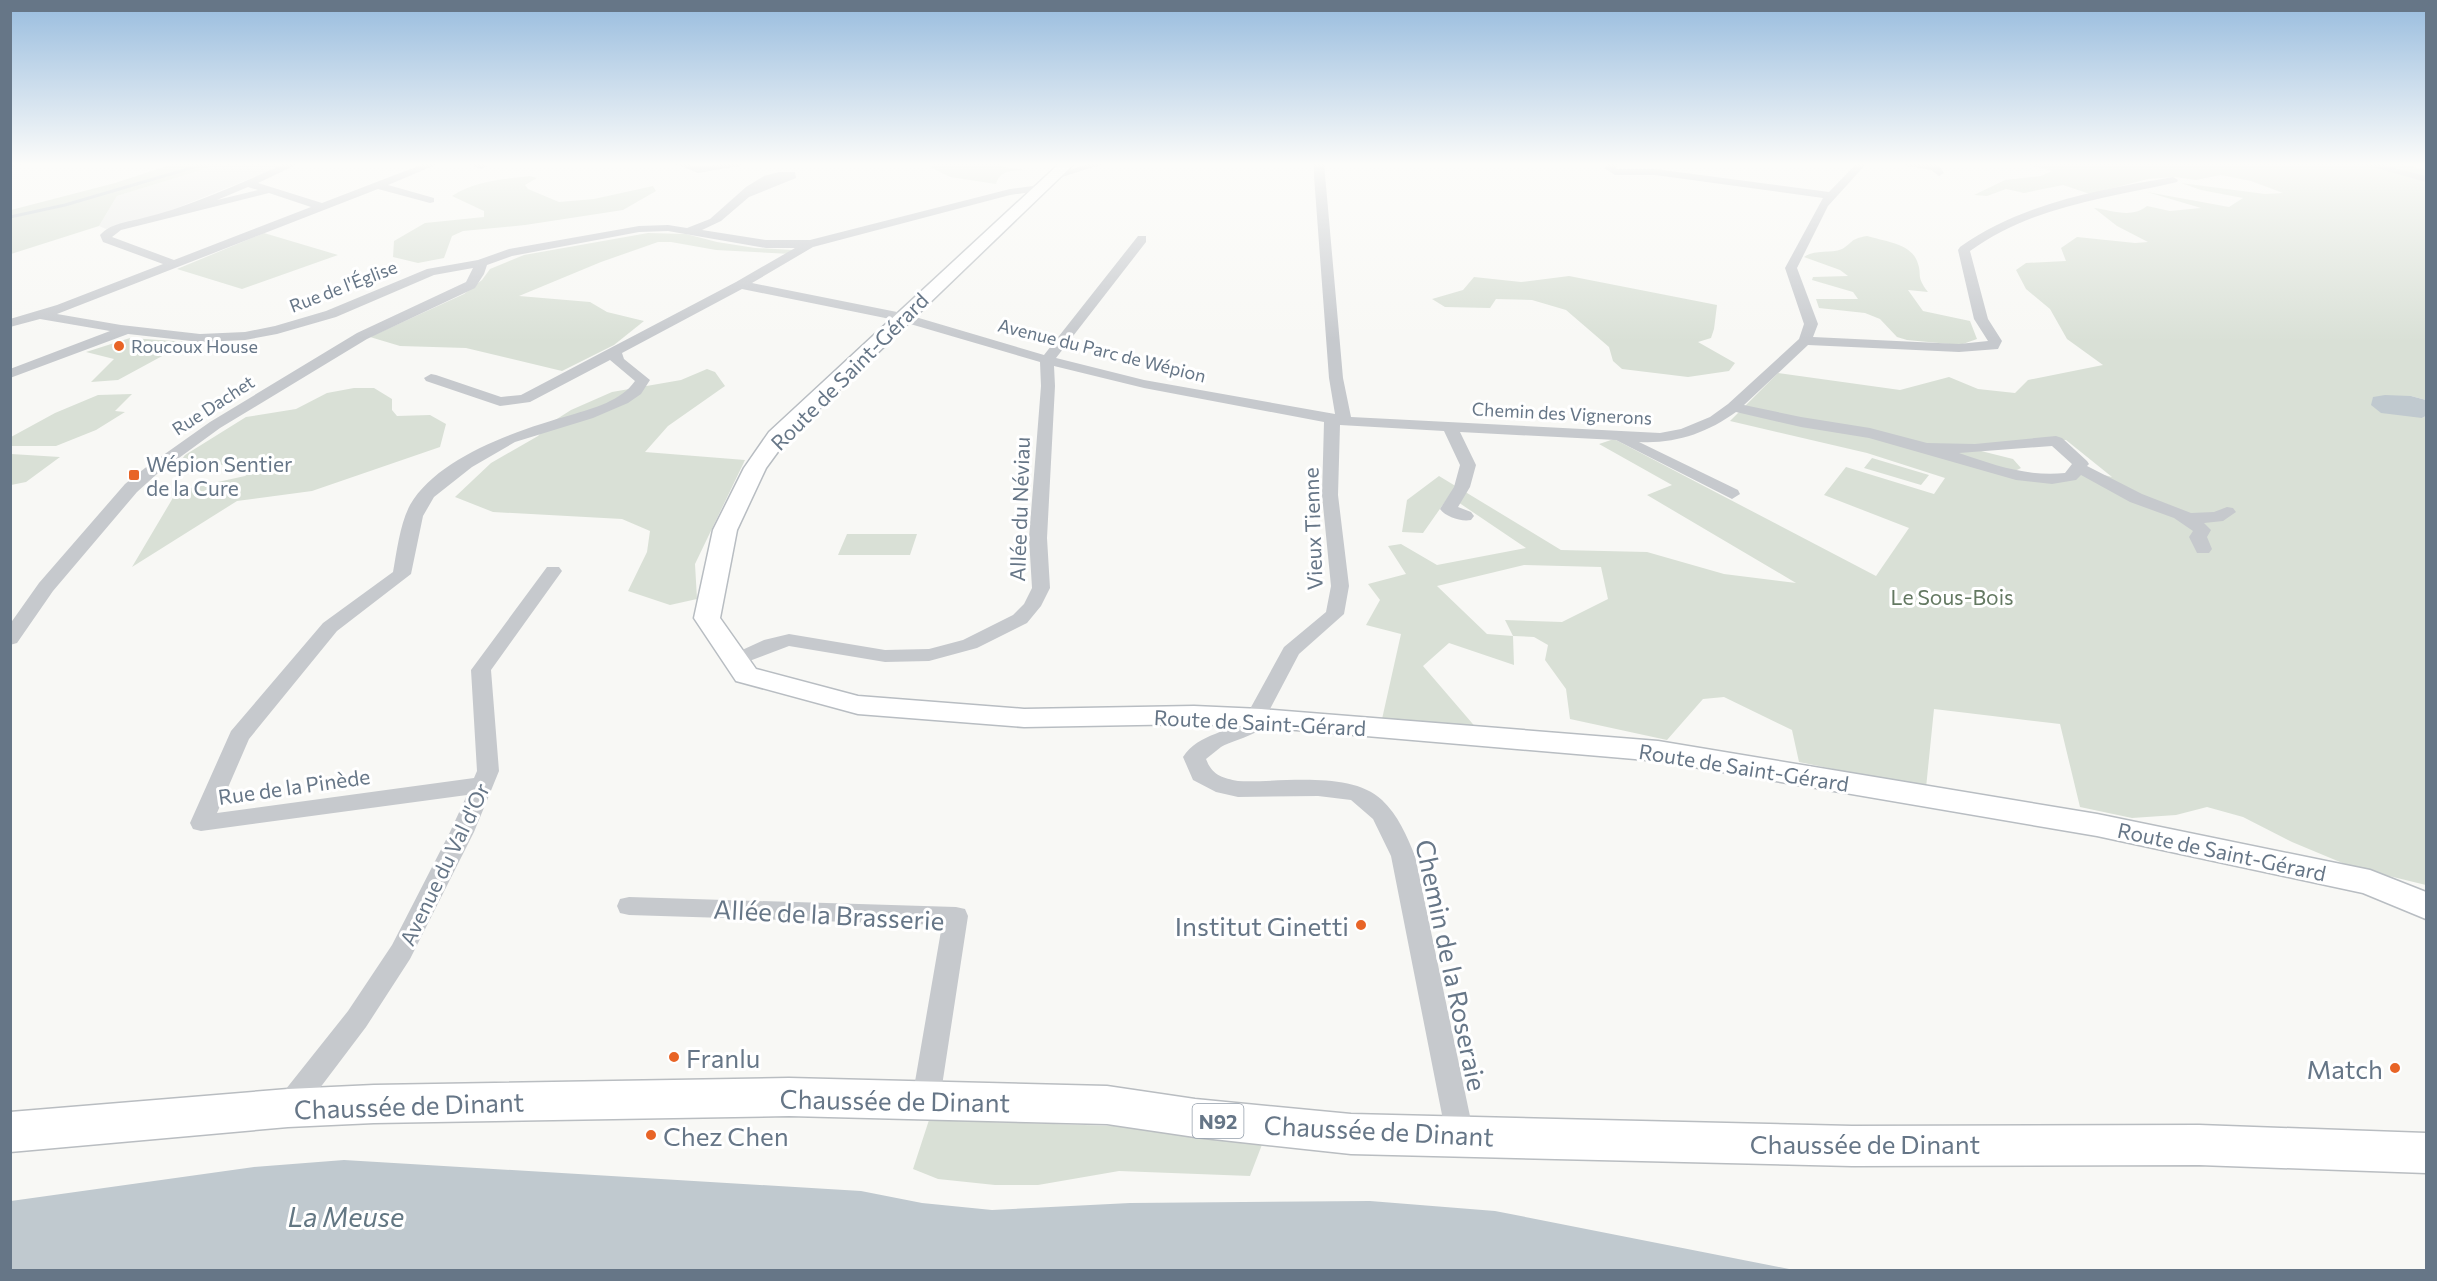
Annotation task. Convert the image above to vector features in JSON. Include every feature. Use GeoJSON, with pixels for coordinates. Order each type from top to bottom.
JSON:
{"type":"FeatureCollection","features":[{"type":"Feature","properties":{"kind":"main road","name":"Route de Saint-Gérard"},"geometry":{"type":"LineString","coordinates":[[1003,223],[777,437],[755,468],[725,530],[707,618],[746,675],[858,705],[1024,718],[1194,715],[1261,718],[1658,751],[2097,825],[2370,882],[2427,906]]}},
{"type":"Feature","properties":{"kind":"main road","name":"Chaussée de Dinant"},"geometry":{"type":"LineString","coordinates":[[10,1132],[288,1108],[374,1104],[777,1097],[1107,1105],[1195,1118],[1351,1134],[1852,1146],[2199,1145],[2427,1153]]}},
{"type":"Feature","properties":{"kind":"street"},"geometry":{"type":"LineString","coordinates":[[138,223],[117,228],[106,235],[107,239],[174,264]]}},
{"type":"Feature","properties":{"kind":"street"},"geometry":{"type":"LineString","coordinates":[[10,323],[42,315],[279,223]]}},
{"type":"Feature","properties":{"kind":"street"},"geometry":{"type":"LineString","coordinates":[[691,230],[707,223]]}},
{"type":"Feature","properties":{"kind":"street","name":"Rue de l'Église"},"geometry":{"type":"LineString","coordinates":[[42,315],[128,329],[200,338],[223,338],[262,333],[331,314],[431,272],[481,263],[509,253],[617,233],[659,228],[691,230],[766,244],[810,243],[889,223]]}},
{"type":"Feature","properties":{"kind":"street","name":"Vieux Tienne"},"geometry":{"type":"LineString","coordinates":[[1261,718],[1260,709],[1291,651],[1335,614],[1340,586],[1330,495],[1338,420],[1336,378],[1322,223]]}},
{"type":"Feature","properties":{"kind":"street"},"geometry":{"type":"LineString","coordinates":[[1814,223],[1791,268],[1811,324],[1805,341],[1959,348],[1992,346],[1995,341],[1981,319],[1964,250],[1980,236],[2009,223]]}},
{"type":"Feature","properties":{"kind":"street"},"geometry":{"type":"LineString","coordinates":[[1047,360],[1142,239]]}},
{"type":"Feature","properties":{"kind":"street"},"geometry":{"type":"LineString","coordinates":[[431,378],[500,402],[525,399],[740,285],[810,243]]}},
{"type":"Feature","properties":{"kind":"street","name":"Rue Dachet"},"geometry":{"type":"LineString","coordinates":[[10,639],[46,587],[131,488],[150,471],[215,425],[362,336],[471,285],[478,274],[481,263]]}},
{"type":"Feature","properties":{"kind":"street"},"geometry":{"type":"LineString","coordinates":[[740,285],[902,317]]}},
{"type":"Feature","properties":{"kind":"street","name":"Avenue du Parc de Wépion"},"geometry":{"type":"LineString","coordinates":[[902,317],[1047,360],[1144,384],[1338,420]]}},
{"type":"Feature","properties":{"kind":"street"},"geometry":{"type":"LineString","coordinates":[[10,374],[128,329]]}},
{"type":"Feature","properties":{"kind":"street","name":"Chemin des Vignerons"},"geometry":{"type":"LineString","coordinates":[[1338,420],[1660,438],[1685,433],[1715,420],[1733,407],[1805,341]]}},
{"type":"Feature","properties":{"kind":"street","name":"Rue de la Pinède"},"geometry":{"type":"LineString","coordinates":[[482,785],[201,823],[239,736],[330,627],[402,574],[418,505],[432,489],[492,448],[519,434],[544,425],[572,421],[592,414],[636,391],[643,380],[617,361],[615,352]]}},
{"type":"Feature","properties":{"kind":"street","name":"Allée du Néviau"},"geometry":{"type":"LineString","coordinates":[[736,660],[771,644],[789,640],[885,656],[929,655],[970,644],[1020,619],[1032,606],[1041,588],[1038,538],[1048,386],[1047,360]]}},
{"type":"Feature","properties":{"kind":"street"},"geometry":{"type":"LineString","coordinates":[[1733,407],[1801,422],[1870,433],[2009,474],[2043,480],[2070,477],[2081,464],[2056,441],[1975,449],[1927,448]]}},
{"type":"Feature","properties":{"kind":"street"},"geometry":{"type":"LineString","coordinates":[[1449,426],[1468,465],[1462,487],[1448,509],[1465,516]]}},
{"type":"Feature","properties":{"kind":"street"},"geometry":{"type":"LineString","coordinates":[[1616,436],[1732,494]]}},
{"type":"Feature","properties":{"kind":"street"},"geometry":{"type":"LineString","coordinates":[[2079,469],[2094,473],[2136,498],[2192,518],[2217,517],[2227,512]]}},
{"type":"Feature","properties":{"kind":"street"},"geometry":{"type":"LineString","coordinates":[[2192,518],[2202,530],[2198,537],[2203,549]]}},
{"type":"Feature","properties":{"kind":"street","name":"Avenue du Val d'Or"},"geometry":{"type":"LineString","coordinates":[[288,1108],[357,1019],[401,952],[462,832],[488,771],[481,670],[553,571]]}},
{"type":"Feature","properties":{"kind":"street","name":"Chemin de la Roseraie"},"geometry":{"type":"LineString","coordinates":[[1261,718],[1255,724],[1214,742],[1194,757],[1194,769],[1207,782],[1228,787],[1282,791],[1341,788],[1359,795],[1389,822],[1402,856],[1460,1136]]}},
{"type":"Feature","properties":{"kind":"street","name":"Allée de la Brasserie"},"geometry":{"type":"LineString","coordinates":[[629,906],[956,916],[926,1099]]}},
{"type":"Feature","properties":{"kind":"shaded area"},"geometry":{"type":"Polygon","coordinates":[[[101,223],[132,223],[106,229],[99,226],[101,223]]]}},
{"type":"Feature","properties":{"kind":"green space"},"geometry":{"type":"Polygon","coordinates":[[[11,223],[101,223],[99,226],[11,254],[11,223]]]}},
{"type":"Feature","properties":{"kind":"green space"},"geometry":{"type":"Polygon","coordinates":[[[425,223],[540,223],[463,231],[452,236],[444,258],[418,263],[393,257],[394,241],[425,223]]]}},
{"type":"Feature","properties":{"kind":"green space","name":"Le Sous-Bois"},"geometry":{"type":"Polygon","coordinates":[[[2113,223],[2426,223],[2426,400],[2411,396],[2422,418],[2426,416],[2426,885],[2352,867],[2292,842],[2243,817],[2207,807],[2176,815],[2132,818],[2080,807],[2060,724],[1934,709],[1926,788],[1799,762],[1792,730],[1724,697],[1703,699],[1667,740],[1570,719],[1566,689],[1545,660],[1548,645],[1534,637],[1513,636],[1514,665],[1449,643],[1423,666],[1484,737],[1380,728],[1401,634],[1366,625],[1380,600],[1368,584],[1406,574],[1388,546],[1401,544],[1437,565],[1526,548],[1449,496],[1423,533],[1402,532],[1407,500],[1439,476],[1561,550],[1647,552],[1724,574],[1796,583],[1647,495],[1672,485],[1599,444],[1614,439],[1876,576],[1909,528],[1824,495],[1846,467],[1934,494],[1945,478],[1867,453],[1730,421],[1778,373],[1900,390],[1949,377],[1978,389],[2015,393],[2028,380],[2103,365],[2067,339],[2050,309],[2026,289],[2016,270],[2026,263],[2066,261],[2061,248],[2077,237],[2135,243],[2148,242],[2113,223]],[[2066,440],[1977,450],[2013,459],[2021,468],[2011,473],[2043,480],[2079,469],[2112,477],[2066,440]],[[1524,565],[1437,586],[1487,634],[1513,636],[1505,620],[1562,622],[1608,599],[1601,567],[1524,565]]]}},
{"type":"Feature","properties":{"kind":"green space"},"geometry":{"type":"Polygon","coordinates":[[[264,233],[338,255],[242,289],[177,269],[264,233]]]}},
{"type":"Feature","properties":{"kind":"green space"},"geometry":{"type":"Polygon","coordinates":[[[648,233],[686,234],[755,248],[793,250],[791,254],[716,250],[658,242],[601,262],[519,296],[590,302],[607,312],[644,321],[614,345],[562,371],[466,348],[400,346],[370,337],[464,294],[482,280],[490,269],[524,255],[648,233]]]}},
{"type":"Feature","properties":{"kind":"green space"},"geometry":{"type":"Polygon","coordinates":[[[1867,236],[1902,246],[1908,250],[1917,261],[1920,279],[1928,292],[1908,290],[1923,311],[1970,321],[1977,339],[1960,345],[1907,340],[1897,337],[1880,319],[1865,313],[1819,308],[1816,299],[1858,299],[1853,292],[1812,280],[1813,277],[1848,276],[1840,270],[1804,257],[1813,253],[1842,249],[1854,240],[1867,236]]]}},
{"type":"Feature","properties":{"kind":"green space"},"geometry":{"type":"Polygon","coordinates":[[[1569,276],[1717,305],[1711,338],[1698,342],[1735,363],[1729,371],[1688,377],[1622,369],[1613,361],[1609,347],[1566,310],[1532,300],[1496,299],[1490,308],[1445,307],[1432,299],[1463,290],[1474,277],[1521,282],[1569,276]]]}},
{"type":"Feature","properties":{"kind":"green space"},"geometry":{"type":"Polygon","coordinates":[[[130,338],[188,342],[118,380],[91,382],[114,359],[86,352],[130,338]]]}},
{"type":"Feature","properties":{"kind":"green space"},"geometry":{"type":"Polygon","coordinates":[[[707,369],[715,372],[725,386],[668,426],[645,452],[745,460],[695,564],[697,599],[670,605],[628,591],[647,552],[650,531],[622,519],[493,512],[455,497],[491,463],[538,436],[549,424],[571,410],[612,392],[681,380],[707,369]]]}},
{"type":"Feature","properties":{"kind":"green space"},"geometry":{"type":"Polygon","coordinates":[[[354,388],[374,388],[392,399],[392,410],[397,416],[430,415],[446,424],[440,447],[312,491],[237,501],[132,567],[177,491],[245,476],[255,469],[246,464],[177,466],[185,455],[246,417],[296,409],[327,393],[354,388]]]}},
{"type":"Feature","properties":{"kind":"green space"},"geometry":{"type":"Polygon","coordinates":[[[132,394],[115,411],[125,412],[96,430],[56,446],[11,446],[11,437],[55,413],[98,395],[132,394]]]}},
{"type":"Feature","properties":{"kind":"green space"},"geometry":{"type":"Polygon","coordinates":[[[11,454],[60,457],[26,482],[11,485],[11,454]]]}},
{"type":"Feature","properties":{"kind":"green space"},"geometry":{"type":"Polygon","coordinates":[[[1872,458],[1929,475],[1921,485],[1864,468],[1872,458]]]}},
{"type":"Feature","properties":{"kind":"green space"},"geometry":{"type":"Polygon","coordinates":[[[847,534],[917,534],[910,555],[838,555],[847,534]]]}},
{"type":"Feature","properties":{"kind":"green space"},"geometry":{"type":"Polygon","coordinates":[[[929,1120],[1114,1126],[1263,1142],[1250,1176],[1119,1171],[1038,1185],[995,1185],[938,1179],[913,1169],[929,1120]]]}},
{"type":"Feature","properties":{"kind":"water"},"geometry":{"type":"Polygon","coordinates":[[[2411,396],[2426,400],[2426,416],[2422,418],[2381,413],[2371,405],[2373,397],[2411,396]]]}},
{"type":"Feature","properties":{"kind":"water","name":"La Meuse"},"geometry":{"type":"Polygon","coordinates":[[[344,1160],[861,1191],[922,1203],[992,1210],[1130,1203],[1370,1201],[1495,1211],[1794,1270],[11,1270],[11,1201],[254,1167],[344,1160]]]}},
{"type":"Feature","properties":{"kind":"place","name":"Roucoux House"},"geometry":{"type":"Point","coordinates":[119,346]}},
{"type":"Feature","properties":{"kind":"place","name":"Wépion Sentier de la Cure"},"geometry":{"type":"Point","coordinates":[134,475]}},
{"type":"Feature","properties":{"kind":"place","name":"Institut Ginetti"},"geometry":{"type":"Point","coordinates":[1361,925]}},
{"type":"Feature","properties":{"kind":"place","name":"Franlu"},"geometry":{"type":"Point","coordinates":[674,1057]}},
{"type":"Feature","properties":{"kind":"place","name":"Match"},"geometry":{"type":"Point","coordinates":[2395,1068]}},
{"type":"Feature","properties":{"kind":"place","name":"Chez Chen"},"geometry":{"type":"Point","coordinates":[651,1135]}}]}
